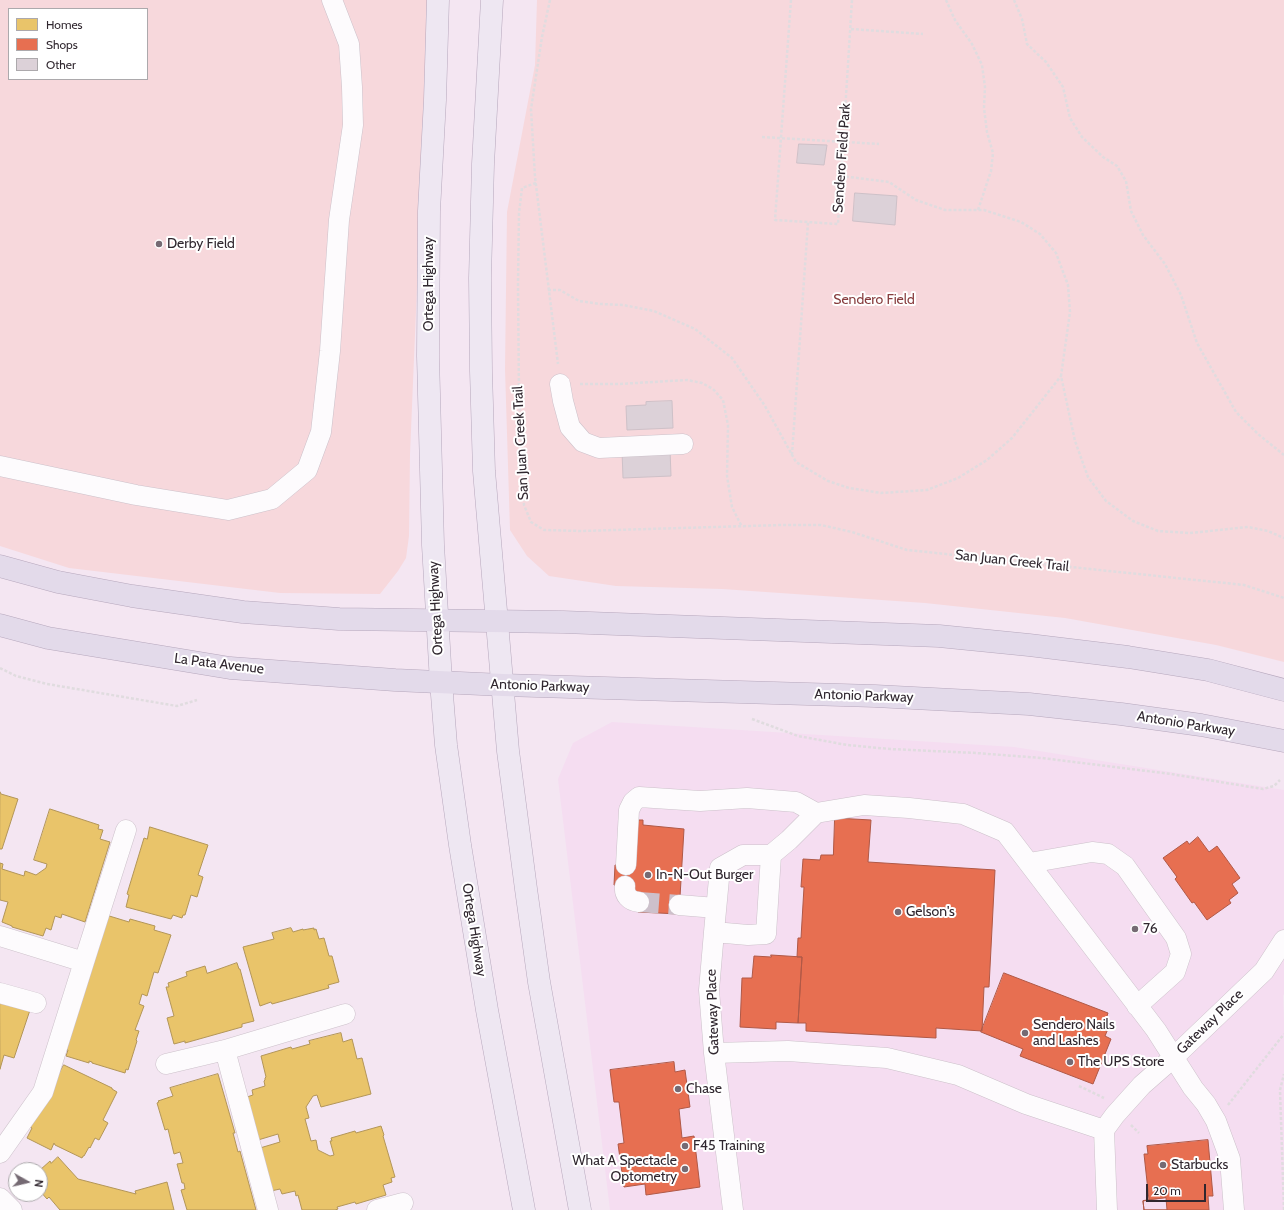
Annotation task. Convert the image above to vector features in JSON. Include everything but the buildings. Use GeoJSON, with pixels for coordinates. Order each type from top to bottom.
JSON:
{"type":"FeatureCollection","features":[{"type":"Feature","properties":{"kind":"highway"},"geometry":{"type":"LineString","coordinates":[[0,566],[58,582],[132,596],[243,612],[339,619],[497,621],[939,636],[1128,657],[1208,670],[1284,690]]}},
{"type":"Feature","properties":{"kind":"highway","name":"La Pata Avenue"},"geometry":{"type":"LineString","coordinates":[[0,625],[48,638],[230,668],[441,682]]}},
{"type":"Feature","properties":{"kind":"highway","name":"Antonio Parkway"},"geometry":{"type":"LineString","coordinates":[[441,682],[875,696],[1029,704],[1121,714],[1201,725],[1284,741]]}},
{"type":"Feature","properties":{"kind":"main road","name":"Ortega Highway"},"geometry":{"type":"LineString","coordinates":[[438,0],[435,100],[429,211],[428,348],[433,545],[441,682],[446,745],[460,845],[487,1010],[524,1210]]}},
{"type":"Feature","properties":{"kind":"main road"},"geometry":{"type":"LineString","coordinates":[[492,0],[483,164],[480,278],[484,471],[508,751],[530,920],[580,1210]]}},
{"type":"Feature","properties":{"kind":"lane"},"geometry":{"type":"LineString","coordinates":[[0,466],[136,495],[228,510],[272,499],[307,470],[321,432],[330,351],[340,220],[353,125],[349,44],[332,0]]}},
{"type":"Feature","properties":{"kind":"lane"},"geometry":{"type":"LineString","coordinates":[[560,384],[570,427],[582,442],[599,448],[683,444]]}},
{"type":"Feature","properties":{"kind":"lane"},"geometry":{"type":"LineString","coordinates":[[626,865],[629,810],[633,802],[639,797],[700,801],[747,798],[775,800],[796,802],[816,813]]}},
{"type":"Feature","properties":{"kind":"lane"},"geometry":{"type":"LineString","coordinates":[[714,932],[748,935],[766,934],[771,855],[789,840],[816,813],[864,805],[910,808],[963,814],[1005,832],[1137,1006],[1206,1104],[1216,1121],[1230,1159],[1234,1210]]}},
{"type":"Feature","properties":{"kind":"lane"},"geometry":{"type":"LineString","coordinates":[[0,1153],[43,1092],[126,830]]}},
{"type":"Feature","properties":{"kind":"lane"},"geometry":{"type":"LineString","coordinates":[[1029,863],[1092,852],[1108,854],[1124,866],[1176,938],[1181,954],[1175,972],[1137,1006]]}},
{"type":"Feature","properties":{"kind":"lane","name":"Gateway Place"},"geometry":{"type":"LineString","coordinates":[[733,1210],[714,1053],[709,990],[720,868],[743,855],[771,855]]}},
{"type":"Feature","properties":{"kind":"lane"},"geometry":{"type":"LineString","coordinates":[[625,886],[624,892],[628,898],[634,902],[639,902]]}},
{"type":"Feature","properties":{"kind":"lane"},"geometry":{"type":"LineString","coordinates":[[679,905],[716,908]]}},
{"type":"Feature","properties":{"kind":"lane"},"geometry":{"type":"LineString","coordinates":[[0,936],[84,962]]}},
{"type":"Feature","properties":{"kind":"lane","name":"Gateway Place"},"geometry":{"type":"LineString","coordinates":[[1104,1130],[1142,1085],[1174,1057],[1264,971],[1284,940]]}},
{"type":"Feature","properties":{"kind":"lane"},"geometry":{"type":"LineString","coordinates":[[0,993],[36,1003]]}},
{"type":"Feature","properties":{"kind":"lane"},"geometry":{"type":"LineString","coordinates":[[166,1064],[225,1050],[345,1014]]}},
{"type":"Feature","properties":{"kind":"lane"},"geometry":{"type":"LineString","coordinates":[[225,1050],[268,1210]]}},
{"type":"Feature","properties":{"kind":"lane"},"geometry":{"type":"LineString","coordinates":[[714,1053],[788,1051],[887,1058],[958,1074],[1026,1104],[1104,1130],[1107,1210]]}},
{"type":"Feature","properties":{"kind":"lane"},"geometry":{"type":"LineString","coordinates":[[0,1198],[12,1210]]}},
{"type":"Feature","properties":{"kind":"lane"},"geometry":{"type":"LineString","coordinates":[[377,1210],[403,1203]]}},
{"type":"Feature","properties":{"kind":"path"},"geometry":{"type":"LineString","coordinates":[[550,0],[542,37],[531,109],[536,183],[560,384],[619,384],[687,380],[702,383],[713,389],[723,400],[728,425],[727,476],[732,506],[742,527]]}},
{"type":"Feature","properties":{"kind":"path","name":"Sendero Field Park"},"geometry":{"type":"LineString","coordinates":[[791,0],[775,220],[838,224],[852,0]]}},
{"type":"Feature","properties":{"kind":"path"},"geometry":{"type":"LineString","coordinates":[[946,0],[955,20],[972,44],[982,65],[985,87],[984,108],[987,132],[993,153],[991,171],[978,210]]}},
{"type":"Feature","properties":{"kind":"path"},"geometry":{"type":"LineString","coordinates":[[1014,0],[1022,18],[1027,44],[1046,62],[1063,86],[1070,118],[1082,137],[1103,157],[1117,166],[1126,181],[1132,211],[1143,236],[1165,264],[1181,295],[1197,343],[1224,392],[1236,412],[1258,434],[1284,455]]}},
{"type":"Feature","properties":{"kind":"path"},"geometry":{"type":"LineString","coordinates":[[851,29],[924,34]]}},
{"type":"Feature","properties":{"kind":"path"},"geometry":{"type":"LineString","coordinates":[[762,138],[879,144]]}},
{"type":"Feature","properties":{"kind":"path"},"geometry":{"type":"LineString","coordinates":[[841,176],[889,182],[916,200],[946,210],[984,210],[1021,222],[1040,234],[1056,253],[1068,285],[1070,312],[1061,376],[1067,407],[1075,441],[1088,477],[1106,501],[1133,522],[1158,531],[1190,533],[1248,527],[1268,531],[1284,538]]}},
{"type":"Feature","properties":{"kind":"path","name":"San Juan Creek Trail"},"geometry":{"type":"LineString","coordinates":[[536,183],[522,188],[519,213],[519,395],[524,505],[531,522],[544,530],[582,531],[821,526],[852,532],[907,550],[1244,585],[1284,598]]}},
{"type":"Feature","properties":{"kind":"path"},"geometry":{"type":"LineString","coordinates":[[792,456],[808,222]]}},
{"type":"Feature","properties":{"kind":"path"},"geometry":{"type":"LineString","coordinates":[[548,290],[560,290],[579,301],[623,305],[654,311],[695,329],[732,358],[765,406],[796,462],[828,480],[849,488],[881,492],[927,490],[958,478],[987,460],[1012,438],[1061,376]]}},
{"type":"Feature","properties":{"kind":"path"},"geometry":{"type":"LineString","coordinates":[[0,668],[16,676],[47,684],[177,706],[197,700]]}},
{"type":"Feature","properties":{"kind":"path"},"geometry":{"type":"LineString","coordinates":[[752,719],[798,736],[847,745],[1042,758],[1171,774],[1263,789],[1274,786],[1280,780]]}},
{"type":"Feature","properties":{"kind":"path"},"geometry":{"type":"LineString","coordinates":[[1216,1121],[1284,1034]]}},
{"type":"Feature","properties":{"kind":"path"},"geometry":{"type":"LineString","coordinates":[[1284,1074],[1280,1090],[1284,1210]]}},
{"type":"Feature","properties":{"kind":"path"},"geometry":{"type":"LineString","coordinates":[[1079,1086],[1102,1096],[1118,1112]]}},
{"type":"Feature","properties":{"kind":"shaded area"},"geometry":{"type":"Polygon","coordinates":[[[612,722],[1014,747],[1284,790],[1284,1210],[610,1210],[558,779],[573,743],[612,722]]]}},
{"type":"Feature","properties":{"kind":"green space"},"geometry":{"type":"Polygon","coordinates":[[[0,0],[429,0],[410,454],[409,536],[406,558],[398,571],[380,594],[280,593],[69,568],[0,546],[0,0]]]}},
{"type":"Feature","properties":{"kind":"green space","name":"Sendero Field"},"geometry":{"type":"Polygon","coordinates":[[[537,0],[1284,0],[1284,662],[1216,645],[1065,618],[925,603],[722,589],[616,586],[549,576],[527,556],[510,530],[505,369],[507,212],[535,65],[537,0]]]}},
{"type":"Feature","properties":{"kind":"tunnel"},"geometry":{"type":"LineString","coordinates":[[639,902],[679,905]]}},
{"type":"Feature","properties":{"kind":"place","name":"Derby Field"},"geometry":{"type":"Point","coordinates":[159,244]}},
{"type":"Feature","properties":{"kind":"place","name":"In-N-Out Burger"},"geometry":{"type":"Point","coordinates":[648,875]}},
{"type":"Feature","properties":{"kind":"place","name":"Gelson's"},"geometry":{"type":"Point","coordinates":[898,912]}},
{"type":"Feature","properties":{"kind":"place","name":"76"},"geometry":{"type":"Point","coordinates":[1135,929]}},
{"type":"Feature","properties":{"kind":"place","name":"Sendero Nails and Lashes"},"geometry":{"type":"Point","coordinates":[1025,1033]}},
{"type":"Feature","properties":{"kind":"place","name":"The UPS Store"},"geometry":{"type":"Point","coordinates":[1070,1062]}},
{"type":"Feature","properties":{"kind":"place","name":"Chase"},"geometry":{"type":"Point","coordinates":[678,1089]}},
{"type":"Feature","properties":{"kind":"place","name":"F45 Training"},"geometry":{"type":"Point","coordinates":[685,1146]}},
{"type":"Feature","properties":{"kind":"place","name":"Starbucks"},"geometry":{"type":"Point","coordinates":[1163,1165]}},
{"type":"Feature","properties":{"kind":"place","name":"What A Spectacle Optometry"},"geometry":{"type":"Point","coordinates":[685,1169]}}]}
